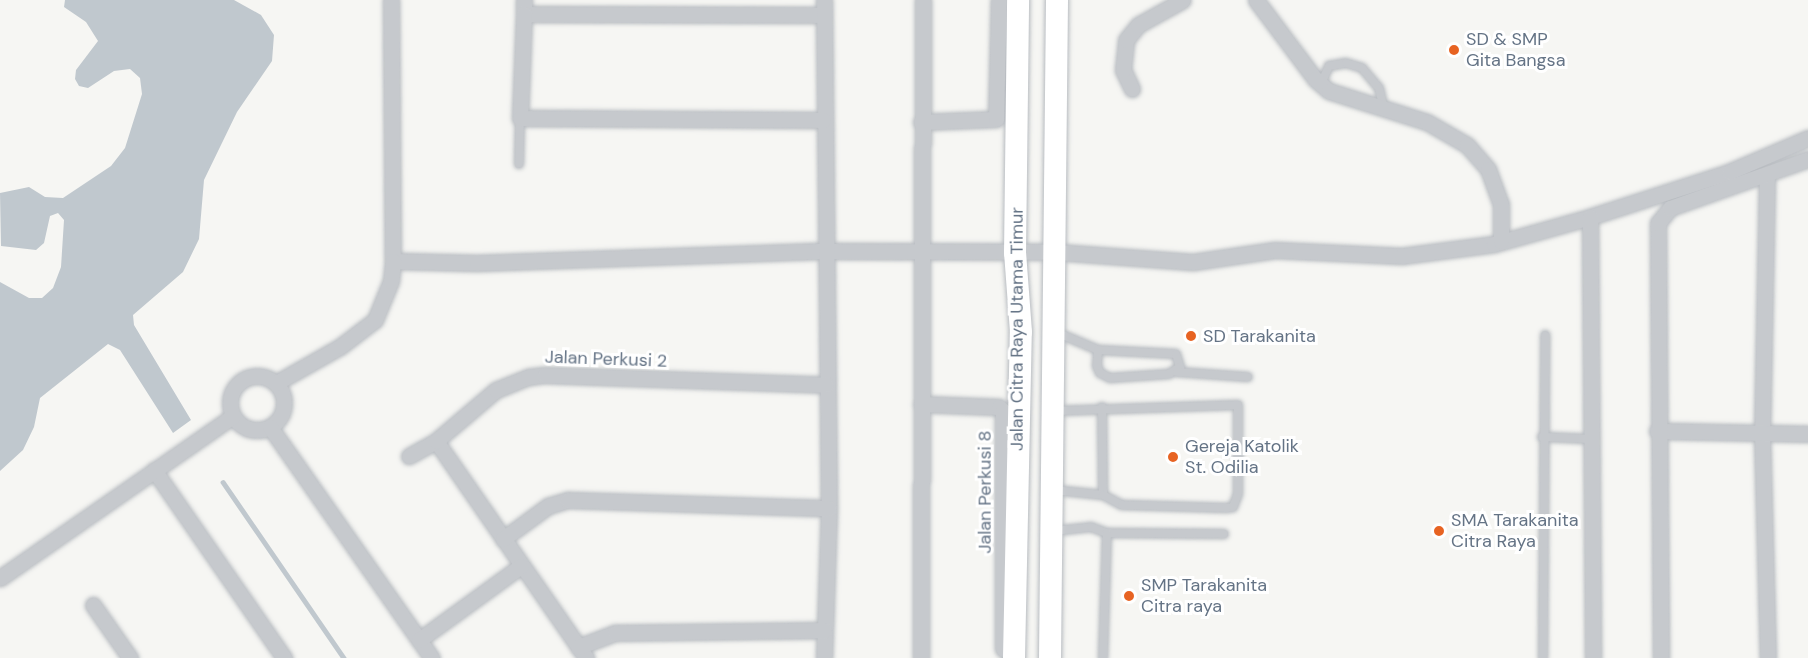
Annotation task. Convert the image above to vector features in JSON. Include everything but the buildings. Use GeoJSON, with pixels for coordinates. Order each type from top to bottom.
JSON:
{"type":"FeatureCollection","features":[{"type":"Feature","properties":{"kind":"main road","name":"Jalan Citra Raya Utama Timur"},"geometry":{"type":"LineString","coordinates":[[1014,658],[1021,332],[1015,253],[1018,0]]}},
{"type":"Feature","properties":{"kind":"main road","name":"Jalan Citra Raya Utama Timur"},"geometry":{"type":"LineString","coordinates":[[1050,658],[1057,252],[1057,0]]}},
{"type":"Feature","properties":{"kind":"main road"},"geometry":{"type":"LineString","coordinates":[[1017,531],[1052,531]]}},
{"type":"Feature","properties":{"kind":"street"},"geometry":{"type":"LineString","coordinates":[[276,383],[341,346],[375,320],[386,300],[393,261],[392,0]]}},
{"type":"Feature","properties":{"kind":"street"},"geometry":{"type":"LineString","coordinates":[[921,658],[920,254],[923,0]]}},
{"type":"Feature","properties":{"kind":"street"},"geometry":{"type":"LineString","coordinates":[[921,122],[996,118],[999,0]]}},
{"type":"Feature","properties":{"kind":"street"},"geometry":{"type":"LineString","coordinates":[[1132,89],[1123,70],[1126,40],[1138,25],[1183,0]]}},
{"type":"Feature","properties":{"kind":"street"},"geometry":{"type":"LineString","coordinates":[[1256,0],[1320,85],[1338,96],[1427,122],[1474,153],[1488,168],[1501,204],[1502,241]]}},
{"type":"Feature","properties":{"kind":"street"},"geometry":{"type":"LineString","coordinates":[[823,120],[520,118],[524,7],[824,7],[823,120],[829,508],[824,658]]}},
{"type":"Feature","properties":{"kind":"street"},"geometry":{"type":"LineString","coordinates":[[393,261],[477,263],[826,251],[920,254],[1057,252],[1193,262],[1275,250],[1402,256],[1502,241],[1590,217],[1751,164],[1808,138]]}},
{"type":"Feature","properties":{"kind":"street"},"geometry":{"type":"LineString","coordinates":[[1661,658],[1657,431],[1661,216],[1670,208],[1767,176],[1808,159]]}},
{"type":"Feature","properties":{"kind":"street"},"geometry":{"type":"LineString","coordinates":[[1767,176],[1762,433],[1768,658]]}},
{"type":"Feature","properties":{"kind":"street"},"geometry":{"type":"LineString","coordinates":[[1590,217],[1593,658]]}},
{"type":"Feature","properties":{"kind":"street","name":"Jalan Perkusi 2"},"geometry":{"type":"LineString","coordinates":[[409,456],[435,441],[496,390],[545,375],[826,385]]}},
{"type":"Feature","properties":{"kind":"street"},"geometry":{"type":"LineString","coordinates":[[262,376],[276,383],[284,398],[282,415],[270,427],[256,430],[243,426],[233,416],[230,401],[235,387],[247,377],[262,376]]}},
{"type":"Feature","properties":{"kind":"street","name":"Jalan Perkusi 8"},"geometry":{"type":"LineString","coordinates":[[921,404],[999,407],[1003,411],[1003,658]]}},
{"type":"Feature","properties":{"kind":"street"},"geometry":{"type":"LineString","coordinates":[[0,578],[233,416]]}},
{"type":"Feature","properties":{"kind":"street"},"geometry":{"type":"LineString","coordinates":[[270,427],[432,658]]}},
{"type":"Feature","properties":{"kind":"street"},"geometry":{"type":"LineString","coordinates":[[1657,431],[1808,434]]}},
{"type":"Feature","properties":{"kind":"street"},"geometry":{"type":"LineString","coordinates":[[435,441],[582,652],[615,633],[824,630]]}},
{"type":"Feature","properties":{"kind":"street"},"geometry":{"type":"LineString","coordinates":[[154,470],[284,658]]}},
{"type":"Feature","properties":{"kind":"street"},"geometry":{"type":"LineString","coordinates":[[503,539],[548,506],[568,500],[829,508]]}},
{"type":"Feature","properties":{"kind":"street"},"geometry":{"type":"LineString","coordinates":[[419,640],[521,566]]}},
{"type":"Feature","properties":{"kind":"street"},"geometry":{"type":"LineString","coordinates":[[93,605],[123,656]]}},
{"type":"Feature","properties":{"kind":"lane"},"geometry":{"type":"LineString","coordinates":[[1320,85],[1329,66],[1346,63],[1362,68],[1379,88],[1385,111]]}},
{"type":"Feature","properties":{"kind":"lane"},"geometry":{"type":"LineString","coordinates":[[519,164],[520,118]]}},
{"type":"Feature","properties":{"kind":"lane"},"geometry":{"type":"LineString","coordinates":[[1055,331],[1063,338],[1098,350],[1176,354],[1179,358],[1177,372]]}},
{"type":"Feature","properties":{"kind":"lane"},"geometry":{"type":"LineString","coordinates":[[1543,658],[1542,437],[1545,335]]}},
{"type":"Feature","properties":{"kind":"lane"},"geometry":{"type":"LineString","coordinates":[[1098,350],[1097,366],[1100,374],[1110,378],[1177,372],[1248,377]]}},
{"type":"Feature","properties":{"kind":"lane"},"geometry":{"type":"LineString","coordinates":[[1054,411],[1102,407],[1238,405],[1238,494],[1233,507],[1122,505],[1103,495],[1054,490]]}},
{"type":"Feature","properties":{"kind":"lane"},"geometry":{"type":"LineString","coordinates":[[1102,407],[1103,495]]}},
{"type":"Feature","properties":{"kind":"lane"},"geometry":{"type":"LineString","coordinates":[[1542,437],[1592,439]]}},
{"type":"Feature","properties":{"kind":"lane"},"geometry":{"type":"LineString","coordinates":[[1052,531],[1091,527],[1107,533],[1224,534]]}},
{"type":"Feature","properties":{"kind":"lane"},"geometry":{"type":"LineString","coordinates":[[1103,658],[1107,533]]}},
{"type":"Feature","properties":{"kind":"shaded area"},"geometry":{"type":"Polygon","coordinates":[[[65,0],[234,0],[261,15],[274,35],[272,61],[237,112],[204,180],[199,239],[183,272],[133,315],[134,325],[191,420],[173,433],[120,350],[108,344],[40,398],[34,427],[23,450],[0,471],[0,282],[29,298],[42,298],[53,288],[61,267],[64,220],[58,213],[50,216],[44,243],[36,250],[1,246],[0,193],[29,187],[45,197],[63,198],[111,166],[125,148],[142,94],[140,78],[130,69],[114,71],[88,88],[79,86],[75,79],[76,70],[98,41],[86,22],[64,7],[65,0]]]}},
{"type":"Feature","properties":{"kind":"waterway"},"geometry":{"type":"LineString","coordinates":[[223,482],[344,658]]}},
{"type":"Feature","properties":{"kind":"place","name":"SD & SMP Gita Bangsa"},"geometry":{"type":"Point","coordinates":[1454,50]}},
{"type":"Feature","properties":{"kind":"place","name":"SD Tarakanita"},"geometry":{"type":"Point","coordinates":[1191,336]}},
{"type":"Feature","properties":{"kind":"place","name":"Gereja Katolik St. Odilia"},"geometry":{"type":"Point","coordinates":[1173,457]}},
{"type":"Feature","properties":{"kind":"place","name":"SMA Tarakanita Citra Raya"},"geometry":{"type":"Point","coordinates":[1439,531]}},
{"type":"Feature","properties":{"kind":"place","name":"SMP Tarakanita Citra raya"},"geometry":{"type":"Point","coordinates":[1129,596]}}]}
